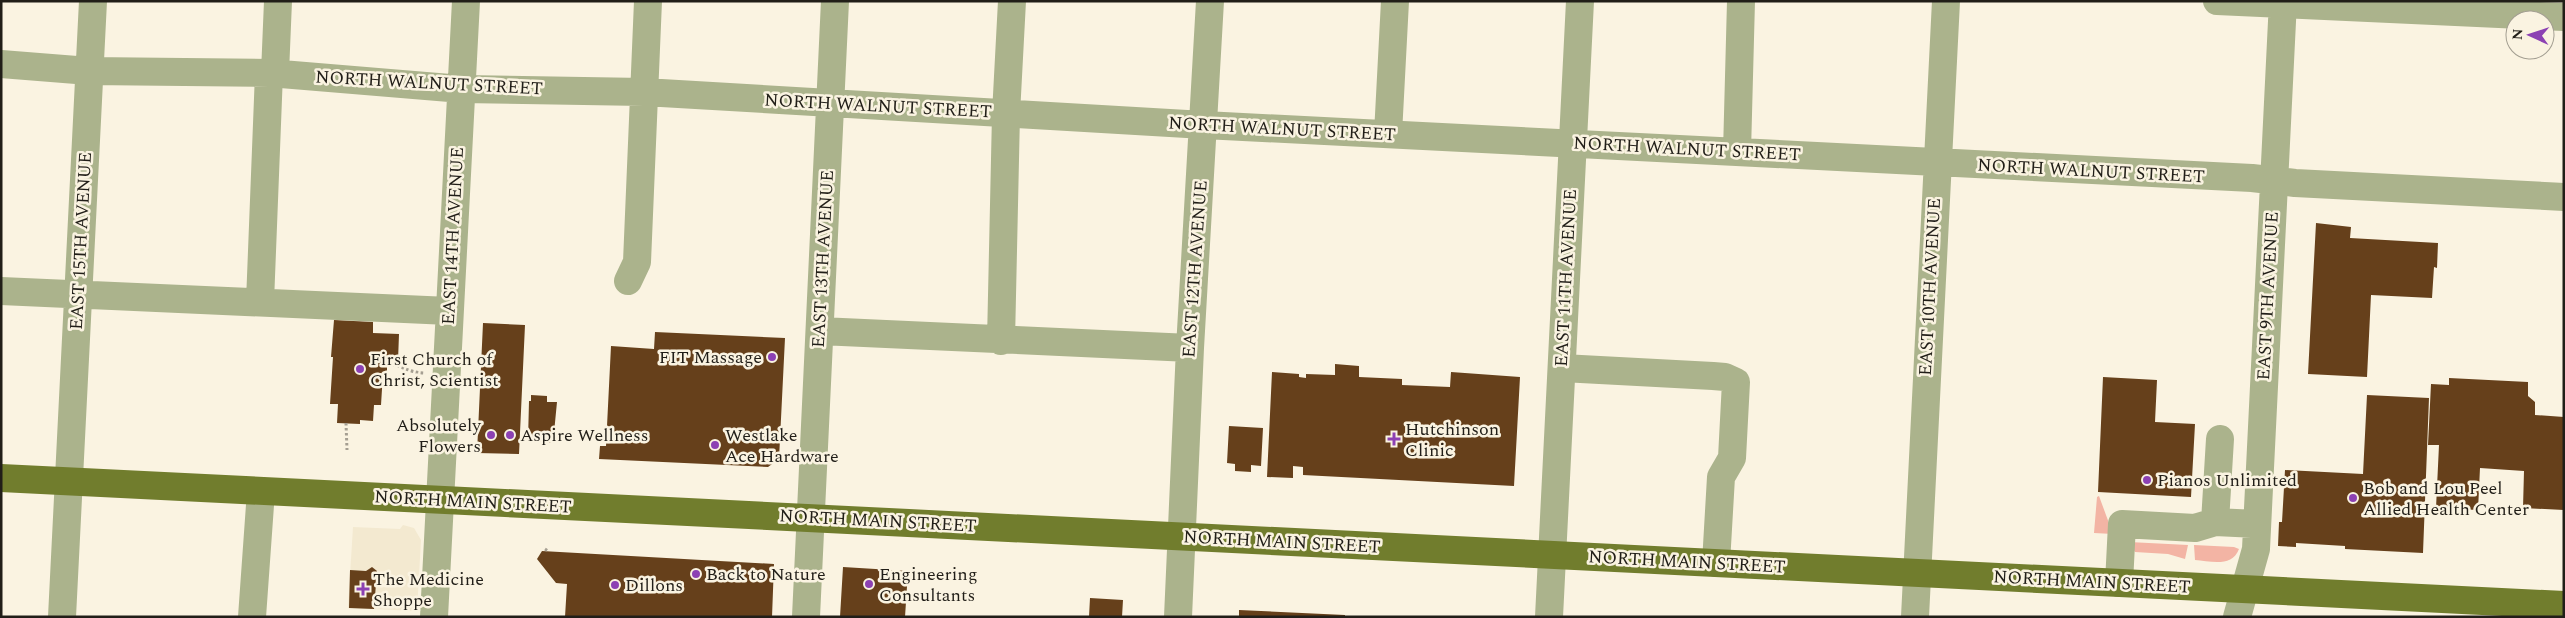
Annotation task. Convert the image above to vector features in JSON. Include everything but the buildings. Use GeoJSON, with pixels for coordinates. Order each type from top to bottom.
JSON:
{"type":"FeatureCollection","features":[{"type":"Feature","properties":{"kind":"main road","name":"NORTH MAIN STREET"},"geometry":{"type":"LineString","coordinates":[[1,478],[2564,606]]}},
{"type":"Feature","properties":{"kind":"street","name":"EAST 15TH AVENUE"},"geometry":{"type":"LineString","coordinates":[[62,617],[93,1]]}},
{"type":"Feature","properties":{"kind":"street"},"geometry":{"type":"LineString","coordinates":[[260,302],[272,73],[278,1]]}},
{"type":"Feature","properties":{"kind":"street","name":"EAST 14TH AVENUE"},"geometry":{"type":"LineString","coordinates":[[434,617],[466,1]]}},
{"type":"Feature","properties":{"kind":"street"},"geometry":{"type":"LineString","coordinates":[[628,282],[637,262],[648,1]]}},
{"type":"Feature","properties":{"kind":"street","name":"EAST 13TH AVENUE"},"geometry":{"type":"LineString","coordinates":[[806,617],[835,1]]}},
{"type":"Feature","properties":{"kind":"street"},"geometry":{"type":"LineString","coordinates":[[1001,341],[1006,114],[1012,1]]}},
{"type":"Feature","properties":{"kind":"street","name":"EAST 12TH AVENUE"},"geometry":{"type":"LineString","coordinates":[[1178,617],[1190,348],[1210,1]]}},
{"type":"Feature","properties":{"kind":"street"},"geometry":{"type":"LineString","coordinates":[[1388,134],[1395,1]]}},
{"type":"Feature","properties":{"kind":"street","name":"EAST 11TH AVENUE"},"geometry":{"type":"LineString","coordinates":[[1549,617],[1580,1]]}},
{"type":"Feature","properties":{"kind":"street"},"geometry":{"type":"LineString","coordinates":[[1737,152],[1741,1]]}},
{"type":"Feature","properties":{"kind":"street","name":"EAST 10TH AVENUE"},"geometry":{"type":"LineString","coordinates":[[1915,617],[1936,163],[1946,1]]}},
{"type":"Feature","properties":{"kind":"street"},"geometry":{"type":"LineString","coordinates":[[2217,1],[2449,6],[2564,17]]}},
{"type":"Feature","properties":{"kind":"street","name":"EAST 9TH AVENUE"},"geometry":{"type":"LineString","coordinates":[[2237,617],[2256,549],[2283,3]]}},
{"type":"Feature","properties":{"kind":"street","name":"NORTH WALNUT STREET"},"geometry":{"type":"LineString","coordinates":[[1,64],[89,71],[272,73],[462,89],[644,92],[1204,125],[1573,143],[2564,197]]}},
{"type":"Feature","properties":{"kind":"street"},"geometry":{"type":"LineString","coordinates":[[1,290],[449,312]]}},
{"type":"Feature","properties":{"kind":"street"},"geometry":{"type":"LineString","coordinates":[[820,331],[1001,341],[1190,348]]}},
{"type":"Feature","properties":{"kind":"street"},"geometry":{"type":"LineString","coordinates":[[1562,368],[1713,376],[1725,377],[1736,382],[1732,458],[1721,477],[1716,563]]}},
{"type":"Feature","properties":{"kind":"street"},"geometry":{"type":"LineString","coordinates":[[2215,522],[2220,439]]}},
{"type":"Feature","properties":{"kind":"street"},"geometry":{"type":"LineString","coordinates":[[252,617],[261,491]]}},
{"type":"Feature","properties":{"kind":"street"},"geometry":{"type":"LineString","coordinates":[[2119,583],[2122,524],[2195,528],[2215,522],[2257,524]]}},
{"type":"Feature","properties":{"kind":"path"},"geometry":{"type":"LineString","coordinates":[[387,364],[400,365],[410,373],[446,374]]}},
{"type":"Feature","properties":{"kind":"path"},"geometry":{"type":"LineString","coordinates":[[346,423],[347,450]]}},
{"type":"Feature","properties":{"kind":"shaded area"},"geometry":{"type":"Polygon","coordinates":[[[2099,496],[2113,534],[2094,533],[2097,497],[2099,496]]]}},
{"type":"Feature","properties":{"kind":"shaded area"},"geometry":{"type":"Polygon","coordinates":[[[403,525],[414,528],[421,540],[417,611],[348,608],[353,527],[400,529],[403,525]]]}},
{"type":"Feature","properties":{"kind":"shaded area"},"geometry":{"type":"Polygon","coordinates":[[[2129,542],[2188,545],[2185,559],[2168,554],[2135,552],[2129,542]]]}},
{"type":"Feature","properties":{"kind":"shaded area"},"geometry":{"type":"Polygon","coordinates":[[[2194,545],[2234,547],[2239,549],[2231,559],[2214,562],[2195,560],[2194,545]]]}},
{"type":"Feature","properties":{"kind":"place","name":"FIT Massage"},"geometry":{"type":"Point","coordinates":[772,357]}},
{"type":"Feature","properties":{"kind":"place","name":"First Church of Christ, Scientist"},"geometry":{"type":"Point","coordinates":[360,369]}},
{"type":"Feature","properties":{"kind":"place","name":"Absolutely Flowers"},"geometry":{"type":"Point","coordinates":[491,435]}},
{"type":"Feature","properties":{"kind":"place","name":"Aspire Wellness"},"geometry":{"type":"Point","coordinates":[510,435]}},
{"type":"Feature","properties":{"kind":"place","name":"Hutchinson Clinic"},"geometry":{"type":"Point","coordinates":[1394,439]}},
{"type":"Feature","properties":{"kind":"place","name":"Westlake Ace Hardware"},"geometry":{"type":"Point","coordinates":[715,445]}},
{"type":"Feature","properties":{"kind":"place","name":"Pianos Unlimited"},"geometry":{"type":"Point","coordinates":[2147,480]}},
{"type":"Feature","properties":{"kind":"place","name":"Bob and Lou Peel Allied Health Center"},"geometry":{"type":"Point","coordinates":[2353,498]}},
{"type":"Feature","properties":{"kind":"place","name":"Back to Nature"},"geometry":{"type":"Point","coordinates":[696,574]}},
{"type":"Feature","properties":{"kind":"place","name":"Engineering Consultants"},"geometry":{"type":"Point","coordinates":[869,584]}},
{"type":"Feature","properties":{"kind":"place","name":"Dillons"},"geometry":{"type":"Point","coordinates":[615,585]}},
{"type":"Feature","properties":{"kind":"place","name":"The Medicine Shoppe"},"geometry":{"type":"Point","coordinates":[363,589]}}]}
